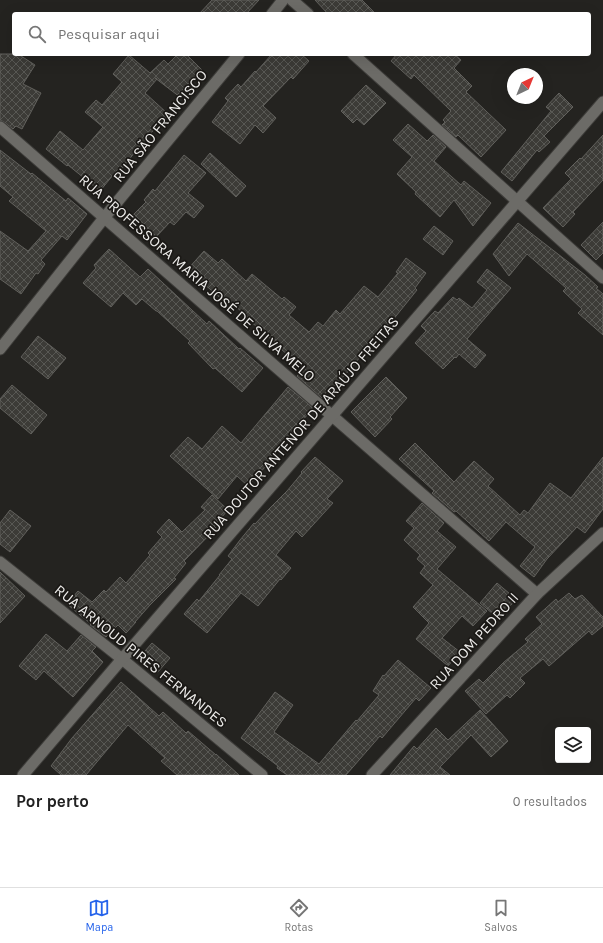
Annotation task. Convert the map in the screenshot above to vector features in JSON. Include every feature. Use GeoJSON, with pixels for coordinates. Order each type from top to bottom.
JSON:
{"type":"FeatureCollection","features":[{"type":"Feature","properties":{"kind":"street"},"geometry":{"type":"LineString","coordinates":[[274,12],[283,0]]}},
{"type":"Feature","properties":{"kind":"street"},"geometry":{"type":"LineString","coordinates":[[292,0],[306,12]]}},
{"type":"Feature","properties":{"kind":"street","name":"RUA SÃO FRANCISCO"},"geometry":{"type":"LineString","coordinates":[[0,349],[104,218],[237,56]]}},
{"type":"Feature","properties":{"kind":"street"},"geometry":{"type":"LineString","coordinates":[[355,56],[603,278]]}},
{"type":"Feature","properties":{"kind":"street","name":"RUA DOUTOR ANTENOR DE ARAÚJO FREITAS"},"geometry":{"type":"LineString","coordinates":[[23,775],[603,102]]}},
{"type":"Feature","properties":{"kind":"street","name":"RUA PROFESSORA MARIA JOSÉ DE SILVA MELO"},"geometry":{"type":"LineString","coordinates":[[0,127],[537,594]]}},
{"type":"Feature","properties":{"kind":"street","name":"RUA DOM PEDRO II"},"geometry":{"type":"LineString","coordinates":[[372,775],[537,594],[603,533]]}},
{"type":"Feature","properties":{"kind":"street","name":"RUA ARNOUD PIRES FERNANDES"},"geometry":{"type":"LineString","coordinates":[[0,562],[122,659],[262,775]]}},
{"type":"Feature","properties":{"kind":"building"},"geometry":{"type":"Polygon","coordinates":[[[212,0],[259,0],[248,12],[201,12],[212,0]]]}},
{"type":"Feature","properties":{"kind":"building"},"geometry":{"type":"Polygon","coordinates":[[[315,0],[362,0],[374,12],[326,12],[315,0]]]}},
{"type":"Feature","properties":{"kind":"building"},"geometry":{"type":"Polygon","coordinates":[[[0,54],[21,56],[35,65],[23,84],[41,93],[22,129],[16,126],[13,129],[0,120],[0,54]]]}},
{"type":"Feature","properties":{"kind":"building"},"geometry":{"type":"Polygon","coordinates":[[[128,56],[130,56],[150,73],[164,60],[168,64],[176,56],[188,56],[203,71],[189,85],[191,86],[180,97],[157,79],[145,93],[167,113],[165,115],[167,117],[158,127],[157,126],[120,171],[118,169],[100,191],[46,149],[60,131],[83,150],[103,127],[85,112],[96,100],[102,105],[122,82],[113,74],[128,56]]]}},
{"type":"Feature","properties":{"kind":"building"},"geometry":{"type":"Polygon","coordinates":[[[270,56],[303,56],[309,61],[293,79],[291,77],[263,106],[276,118],[263,133],[255,125],[240,144],[212,122],[228,101],[225,98],[238,84],[241,87],[255,71],[256,72],[270,56]]]}},
{"type":"Feature","properties":{"kind":"building"},"geometry":{"type":"Polygon","coordinates":[[[395,56],[456,56],[461,60],[454,68],[472,86],[466,92],[506,130],[481,157],[458,135],[456,137],[442,125],[445,122],[443,120],[451,111],[414,75],[411,79],[391,61],[395,56]]]}},
{"type":"Feature","properties":{"kind":"building"},"geometry":{"type":"Polygon","coordinates":[[[366,85],[386,103],[364,125],[357,119],[353,123],[341,111],[366,85]]]}},
{"type":"Feature","properties":{"kind":"building"},"geometry":{"type":"Polygon","coordinates":[[[559,93],[573,107],[544,136],[550,142],[539,152],[537,150],[512,181],[501,172],[551,111],[546,107],[559,93]]]}},
{"type":"Feature","properties":{"kind":"building"},"geometry":{"type":"Polygon","coordinates":[[[408,124],[427,141],[433,135],[446,147],[434,161],[461,185],[464,181],[491,203],[473,226],[454,200],[440,217],[415,194],[416,192],[397,174],[412,157],[393,140],[408,124]]]}},
{"type":"Feature","properties":{"kind":"building"},"geometry":{"type":"Polygon","coordinates":[[[603,135],[603,180],[573,212],[575,214],[563,227],[543,208],[571,179],[565,173],[580,158],[581,159],[603,135]]]}},
{"type":"Feature","properties":{"kind":"building"},"geometry":{"type":"Polygon","coordinates":[[[0,150],[31,174],[32,173],[66,201],[68,198],[87,214],[67,240],[62,236],[41,260],[45,264],[38,274],[36,273],[21,294],[0,279],[0,231],[28,251],[46,231],[9,201],[13,197],[0,186],[0,150]]]}},
{"type":"Feature","properties":{"kind":"building"},"geometry":{"type":"Polygon","coordinates":[[[210,153],[246,186],[236,197],[201,164],[210,153]]]}},
{"type":"Feature","properties":{"kind":"building"},"geometry":{"type":"Polygon","coordinates":[[[184,155],[206,173],[188,193],[204,206],[194,218],[186,212],[174,225],[170,222],[156,237],[131,217],[146,202],[144,200],[153,189],[155,191],[184,155]]]}},
{"type":"Feature","properties":{"kind":"building"},"geometry":{"type":"Polygon","coordinates":[[[603,222],[603,253],[596,260],[581,245],[603,222]]]}},
{"type":"Feature","properties":{"kind":"building"},"geometry":{"type":"Polygon","coordinates":[[[518,223],[585,275],[598,287],[596,288],[603,294],[603,335],[578,313],[582,309],[563,291],[566,288],[527,254],[509,276],[493,254],[518,223]]]}},
{"type":"Feature","properties":{"kind":"building"},"geometry":{"type":"Polygon","coordinates":[[[434,226],[453,241],[443,255],[423,239],[434,226]]]}},
{"type":"Feature","properties":{"kind":"building"},"geometry":{"type":"Polygon","coordinates":[[[109,249],[140,277],[148,269],[207,324],[209,321],[239,349],[240,348],[263,368],[242,392],[215,368],[213,369],[188,343],[190,341],[142,299],[136,305],[123,293],[111,307],[83,283],[96,268],[94,265],[109,249]]]}},
{"type":"Feature","properties":{"kind":"building"},"geometry":{"type":"Polygon","coordinates":[[[204,251],[218,263],[222,259],[246,281],[252,274],[282,299],[284,297],[296,307],[289,315],[309,332],[318,322],[323,326],[336,310],[340,314],[364,286],[378,297],[398,273],[396,272],[406,258],[426,273],[415,288],[417,290],[388,326],[387,325],[345,375],[328,392],[327,391],[322,398],[297,376],[304,368],[271,341],[272,340],[226,298],[223,300],[204,284],[203,285],[187,270],[204,251]]]}},
{"type":"Feature","properties":{"kind":"building"},"geometry":{"type":"Polygon","coordinates":[[[487,269],[511,288],[467,339],[486,355],[475,368],[459,354],[443,369],[415,343],[426,331],[421,326],[435,311],[438,313],[453,297],[457,300],[459,298],[472,308],[487,290],[477,282],[487,269]]]}},
{"type":"Feature","properties":{"kind":"building"},"geometry":{"type":"Polygon","coordinates":[[[38,336],[66,358],[48,379],[21,357],[38,336]]]}},
{"type":"Feature","properties":{"kind":"building"},"geometry":{"type":"Polygon","coordinates":[[[386,377],[407,398],[390,417],[392,419],[375,437],[351,412],[386,377]]]}},
{"type":"Feature","properties":{"kind":"building"},"geometry":{"type":"Polygon","coordinates":[[[12,385],[47,415],[31,434],[0,408],[0,399],[12,385]]]}},
{"type":"Feature","properties":{"kind":"building"},"geometry":{"type":"Polygon","coordinates":[[[288,387],[313,408],[248,486],[237,476],[218,499],[170,456],[188,437],[202,449],[222,426],[241,443],[288,387]]]}},
{"type":"Feature","properties":{"kind":"building"},"geometry":{"type":"Polygon","coordinates":[[[415,443],[454,482],[474,461],[494,479],[488,486],[520,515],[524,510],[528,513],[550,483],[571,498],[603,457],[603,509],[585,533],[577,527],[547,559],[534,577],[520,566],[535,547],[506,522],[489,541],[456,511],[454,512],[432,493],[434,491],[399,459],[415,443]]]}},
{"type":"Feature","properties":{"kind":"building"},"geometry":{"type":"Polygon","coordinates":[[[315,457],[343,481],[327,499],[333,503],[302,537],[296,531],[276,555],[291,568],[258,606],[241,593],[207,633],[184,614],[197,599],[199,601],[220,575],[232,559],[228,556],[254,523],[255,524],[287,491],[302,473],[301,472],[315,457]]]}},
{"type":"Feature","properties":{"kind":"building"},"geometry":{"type":"Polygon","coordinates":[[[212,495],[228,510],[214,526],[216,528],[184,561],[186,563],[174,578],[176,579],[150,605],[126,633],[118,625],[106,637],[67,604],[78,591],[92,602],[104,590],[106,592],[120,577],[126,583],[150,555],[148,553],[162,537],[157,532],[169,519],[182,532],[205,510],[201,507],[212,495]]]}},
{"type":"Feature","properties":{"kind":"building"},"geometry":{"type":"Polygon","coordinates":[[[422,503],[444,523],[437,531],[456,547],[437,569],[487,611],[473,626],[462,616],[442,638],[460,652],[448,666],[416,639],[429,623],[413,607],[433,585],[420,573],[425,566],[417,559],[420,555],[404,540],[414,528],[406,521],[422,503]]]}},
{"type":"Feature","properties":{"kind":"building"},"geometry":{"type":"Polygon","coordinates":[[[10,510],[31,526],[10,552],[0,544],[0,523],[10,510]]]}},
{"type":"Feature","properties":{"kind":"building"},"geometry":{"type":"Polygon","coordinates":[[[0,572],[25,596],[0,623],[0,572]]]}},
{"type":"Feature","properties":{"kind":"building"},"geometry":{"type":"Polygon","coordinates":[[[497,583],[516,599],[499,619],[480,603],[497,583]]]}},
{"type":"Feature","properties":{"kind":"building"},"geometry":{"type":"Polygon","coordinates":[[[569,593],[575,599],[582,595],[603,617],[603,626],[592,635],[589,631],[549,666],[543,659],[520,678],[525,683],[510,698],[507,695],[486,714],[465,691],[479,679],[483,683],[504,662],[528,642],[525,639],[542,624],[536,617],[556,599],[558,602],[569,593]]]}},
{"type":"Feature","properties":{"kind":"building"},"geometry":{"type":"Polygon","coordinates":[[[46,634],[67,651],[81,635],[96,647],[92,651],[103,662],[73,697],[44,671],[36,680],[19,666],[46,634]]]}},
{"type":"Feature","properties":{"kind":"building"},"geometry":{"type":"Polygon","coordinates":[[[152,643],[170,658],[157,673],[138,659],[152,643]]]}},
{"type":"Feature","properties":{"kind":"building"},"geometry":{"type":"Polygon","coordinates":[[[398,660],[431,688],[419,701],[416,698],[382,738],[380,736],[346,775],[287,775],[277,768],[278,766],[241,738],[275,692],[293,705],[274,732],[319,764],[379,695],[373,691],[383,675],[384,676],[398,660]]]}},
{"type":"Feature","properties":{"kind":"building"},"geometry":{"type":"Polygon","coordinates":[[[121,682],[159,716],[163,712],[186,733],[188,731],[216,754],[239,775],[177,775],[161,761],[165,758],[128,725],[86,775],[61,775],[51,766],[72,738],[121,682]]]}},
{"type":"Feature","properties":{"kind":"building"},"geometry":{"type":"Polygon","coordinates":[[[480,710],[508,741],[491,757],[471,735],[440,767],[450,775],[390,775],[414,746],[417,749],[436,728],[448,740],[480,710]]]}}]}
